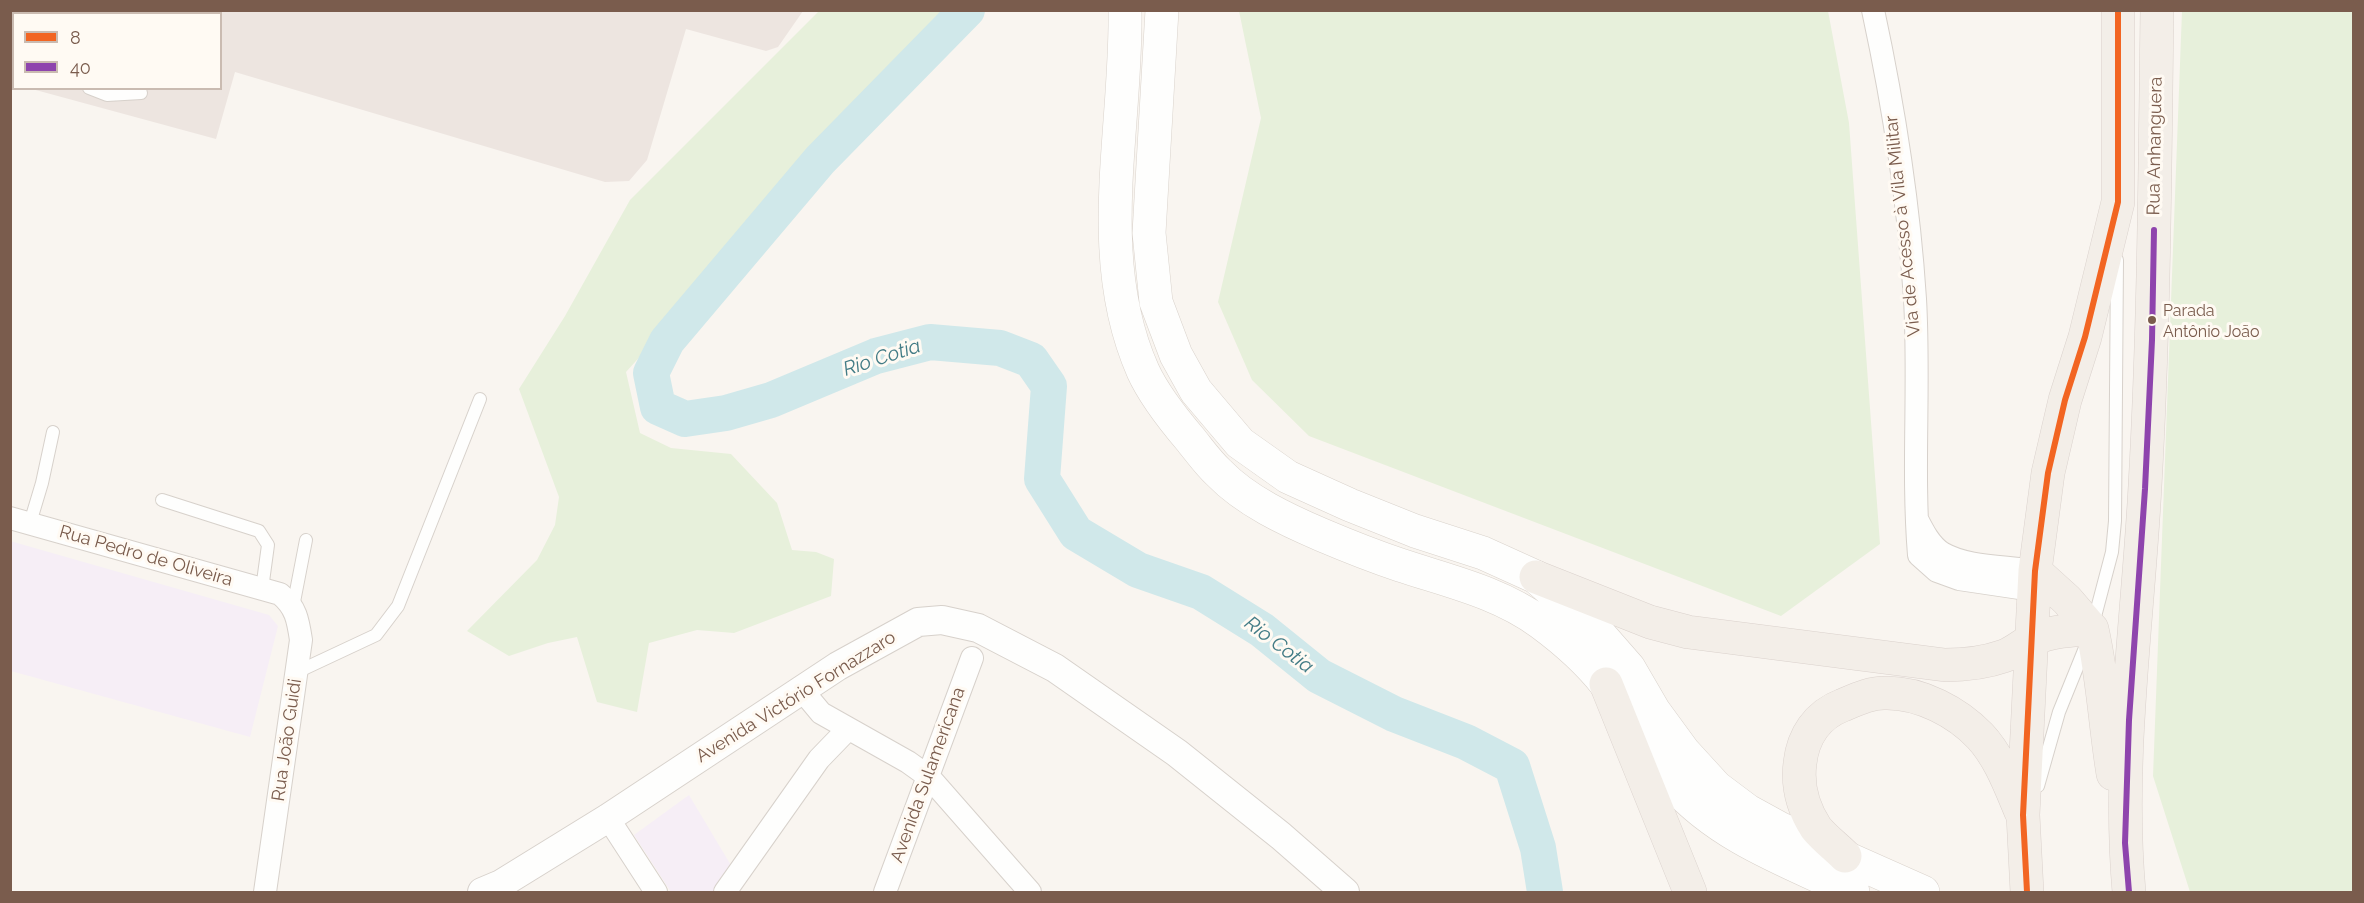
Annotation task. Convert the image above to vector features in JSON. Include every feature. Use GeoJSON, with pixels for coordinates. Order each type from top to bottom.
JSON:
{"type":"FeatureCollection","features":[{"type":"Feature","properties":{"kind":"main road"},"geometry":{"type":"LineString","coordinates":[[1125,10],[1126,48],[1117,161],[1115,249],[1123,313],[1143,372],[1176,423],[1220,474],[1248,496],[1295,524],[1356,550],[1468,585],[1504,601],[1538,621],[1570,647],[1606,684],[1646,748],[1674,785],[1712,821],[1754,846],[1853,892]]}},
{"type":"Feature","properties":{"kind":"main road"},"geometry":{"type":"LineString","coordinates":[[1162,10],[1149,233],[1156,302],[1176,355],[1196,391],[1240,443],[1288,477],[1415,531],[1483,553],[1623,613],[1688,632],[1945,665],[1976,664],[2004,656],[2032,640],[2069,630],[2092,629]]}},
{"type":"Feature","properties":{"kind":"main road","name":"Rua Anhanguera"},"geometry":{"type":"LineString","coordinates":[[2027,885],[2023,815],[2033,581],[2048,473],[2065,400],[2085,337],[2118,202],[2118,10]]}},
{"type":"Feature","properties":{"kind":"main road","name":"Rua Anhanguera"},"geometry":{"type":"LineString","coordinates":[[2129,892],[2125,843],[2129,720],[2145,489],[2152,340],[2157,10]]}},
{"type":"Feature","properties":{"kind":"main road"},"geometry":{"type":"LineString","coordinates":[[1536,577],[1601,636],[1629,668],[1654,711],[1684,752],[1716,787],[1748,811],[1769,822],[1923,892]]}},
{"type":"Feature","properties":{"kind":"main road"},"geometry":{"type":"LineString","coordinates":[[2033,581],[2060,592],[2092,629],[2099,660],[2105,726],[2125,843],[2142,892]]}},
{"type":"Feature","properties":{"kind":"main road"},"geometry":{"type":"LineString","coordinates":[[1606,684],[1690,892]]}},
{"type":"Feature","properties":{"kind":"main road"},"geometry":{"type":"LineString","coordinates":[[1845,856],[1817,829],[1803,805],[1798,776],[1802,746],[1815,723],[1833,709],[1865,696],[1886,693],[1914,697],[1945,709],[1966,723],[1981,737],[1995,756],[2023,815]]}},
{"type":"Feature","properties":{"kind":"street","name":"Via de Acesso à Vila Militar"},"geometry":{"type":"LineString","coordinates":[[1873,10],[1887,81],[1905,206],[1915,300],[1916,515],[1926,536],[1941,552],[1962,561],[2033,581]]}},
{"type":"Feature","properties":{"kind":"street","name":"Rua Pedro de Oliveira"},"geometry":{"type":"LineString","coordinates":[[20,520],[279,597]]}},
{"type":"Feature","properties":{"kind":"street","name":"Rua João Guidi"},"geometry":{"type":"LineString","coordinates":[[265,892],[301,640],[299,622],[279,597]]}},
{"type":"Feature","properties":{"kind":"street","name":"Avenida Victório Fornazzaro"},"geometry":{"type":"LineString","coordinates":[[482,892],[501,884],[608,818],[845,661],[918,622],[942,620],[978,628],[1055,668],[1177,753],[1281,836],[1345,892]]}},
{"type":"Feature","properties":{"kind":"street","name":"Avenida Sulamericana"},"geometry":{"type":"LineString","coordinates":[[885,892],[972,658]]}},
{"type":"Feature","properties":{"kind":"street"},"geometry":{"type":"LineString","coordinates":[[801,689],[821,713],[908,762],[929,777],[1030,892]]}},
{"type":"Feature","properties":{"kind":"street"},"geometry":{"type":"LineString","coordinates":[[725,892],[819,759],[848,729]]}},
{"type":"Feature","properties":{"kind":"street"},"geometry":{"type":"LineString","coordinates":[[608,818],[656,892]]}},
{"type":"Feature","properties":{"kind":"lane"},"geometry":{"type":"LineString","coordinates":[[10,11],[22,10]]}},
{"type":"Feature","properties":{"kind":"lane"},"geometry":{"type":"LineString","coordinates":[[56,10],[82,11]]}},
{"type":"Feature","properties":{"kind":"lane"},"geometry":{"type":"LineString","coordinates":[[94,90],[107,95],[141,93]]}},
{"type":"Feature","properties":{"kind":"lane"},"geometry":{"type":"LineString","coordinates":[[2027,885],[2038,788],[2047,747],[2092,629],[2112,552],[2117,466],[2118,202]]}},
{"type":"Feature","properties":{"kind":"lane"},"geometry":{"type":"LineString","coordinates":[[297,672],[376,635],[398,606],[480,399]]}},
{"type":"Feature","properties":{"kind":"lane"},"geometry":{"type":"LineString","coordinates":[[20,520],[42,483],[53,432]]}},
{"type":"Feature","properties":{"kind":"lane"},"geometry":{"type":"LineString","coordinates":[[162,500],[259,531],[268,545],[279,597]]}},
{"type":"Feature","properties":{"kind":"lane"},"geometry":{"type":"LineString","coordinates":[[279,597],[306,540]]}},
{"type":"Feature","properties":{"kind":"shaded area"},"geometry":{"type":"Polygon","coordinates":[[[803,11],[778,47],[766,51],[686,29],[647,160],[629,181],[605,182],[235,72],[216,139],[36,90],[222,90],[222,12],[36,12],[803,11]]]}},
{"type":"Feature","properties":{"kind":"shaded area"},"geometry":{"type":"Polygon","coordinates":[[[10,541],[269,615],[278,626],[250,737],[11,671],[10,541]]]}},
{"type":"Feature","properties":{"kind":"shaded area"},"geometry":{"type":"Polygon","coordinates":[[[689,795],[732,867],[713,892],[671,892],[634,835],[689,795]]]}},
{"type":"Feature","properties":{"kind":"green space"},"geometry":{"type":"Polygon","coordinates":[[[819,11],[952,11],[626,372],[640,433],[671,448],[731,454],[777,503],[792,550],[816,552],[834,559],[831,596],[734,633],[697,630],[649,643],[637,712],[597,702],[577,637],[548,643],[509,656],[467,631],[537,560],[555,525],[559,497],[519,389],[565,316],[630,200],[819,11]]]}},
{"type":"Feature","properties":{"kind":"green space"},"geometry":{"type":"Polygon","coordinates":[[[1239,11],[1828,11],[1849,123],[1880,544],[1781,616],[1309,436],[1252,380],[1218,302],[1261,118],[1239,11]]]}},
{"type":"Feature","properties":{"kind":"green space"},"geometry":{"type":"Polygon","coordinates":[[[2182,11],[2353,11],[2353,892],[2190,892],[2153,776],[2182,11]]]}},
{"type":"Feature","properties":{"kind":"waterway","name":"Rio Cotia"},"geometry":{"type":"LineString","coordinates":[[967,10],[820,160],[667,341],[651,373],[658,407],[685,419],[726,413],[771,400],[876,356],[930,342],[1000,348],[1031,360],[1049,386],[1042,479],[1076,533],[1138,570],[1201,592],[1262,630],[1319,676],[1394,714],[1466,742],[1512,766],[1538,848],[1545,892]]}},
{"type":"Feature","properties":{"kind":"transit line","name":"8"},"geometry":{"type":"LineString","coordinates":[[2027,892],[2023,815],[2035,571],[2048,473],[2065,400],[2085,337],[2118,202],[2118,10]]}},
{"type":"Feature","properties":{"kind":"transit line","name":"40"},"geometry":{"type":"LineString","coordinates":[[2129,892],[2125,843],[2129,720],[2145,489],[2152,340],[2154,230]]}},
{"type":"Feature","properties":{"kind":"place","name":"Parada Antônio João"},"geometry":{"type":"Point","coordinates":[2152,320]}}]}
